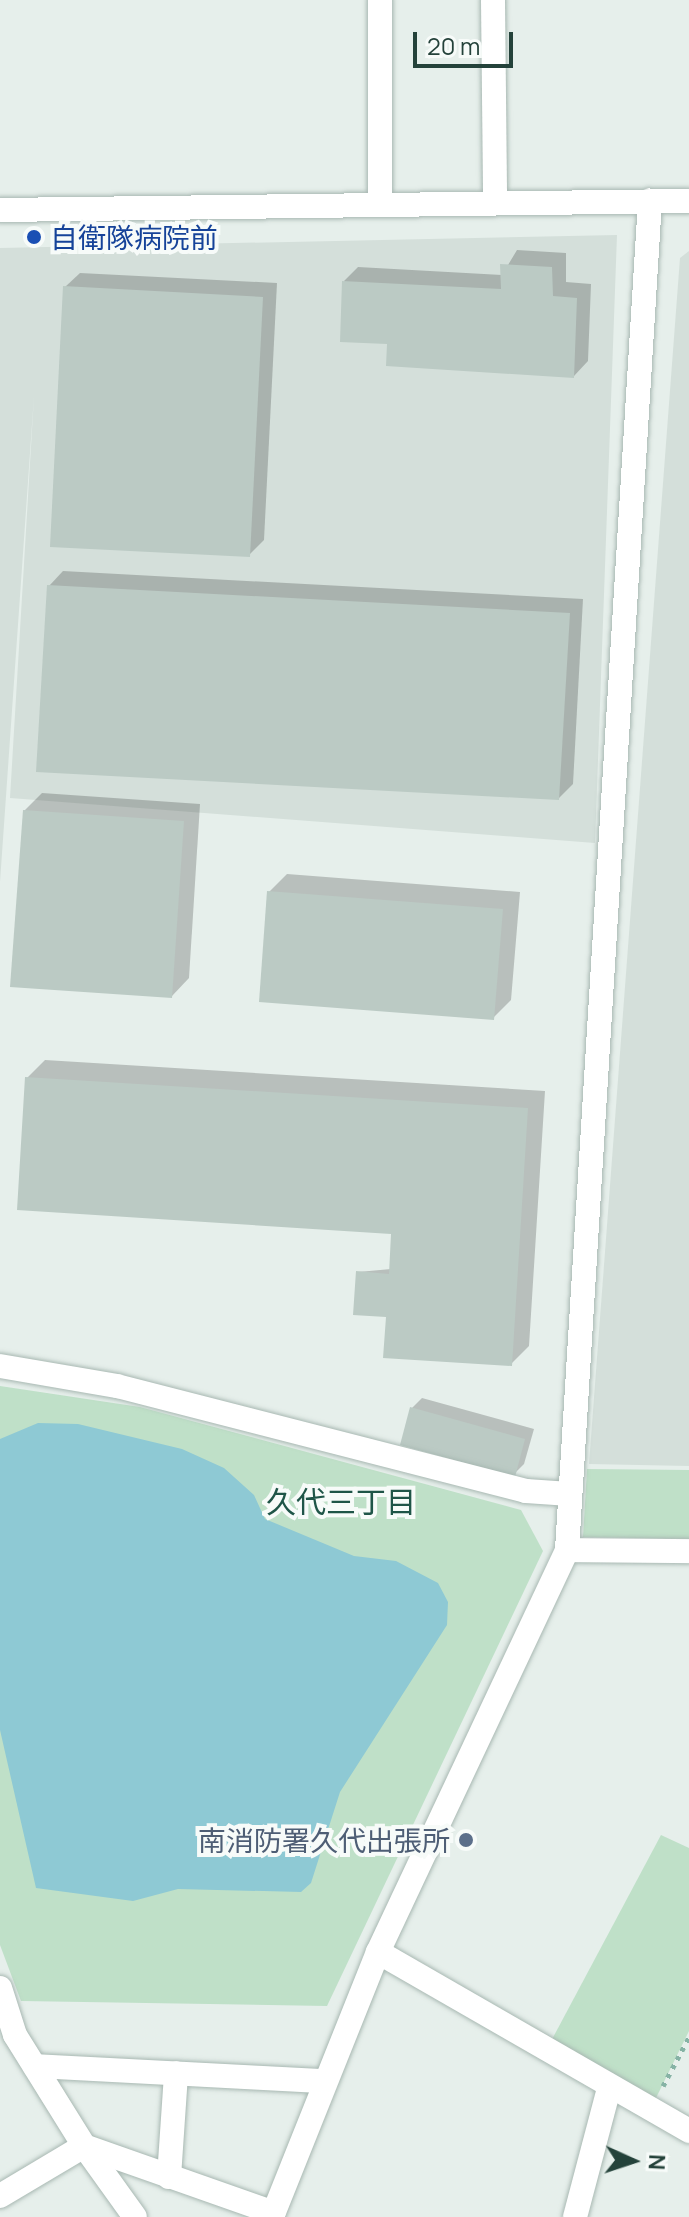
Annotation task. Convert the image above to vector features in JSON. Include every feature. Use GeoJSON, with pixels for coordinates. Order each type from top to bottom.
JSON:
{"type":"FeatureCollection","features":[{"type":"Feature","properties":{"kind":"street"},"geometry":{"type":"LineString","coordinates":[[380,0],[380,205]]}},
{"type":"Feature","properties":{"kind":"street"},"geometry":{"type":"LineString","coordinates":[[493,0],[495,203]]}},
{"type":"Feature","properties":{"kind":"street"},"geometry":{"type":"LineString","coordinates":[[84,2146],[273,2215],[323,2081],[378,1952],[567,1550],[650,201]]}},
{"type":"Feature","properties":{"kind":"street"},"geometry":{"type":"LineString","coordinates":[[0,210],[689,201]]}},
{"type":"Feature","properties":{"kind":"street"},"geometry":{"type":"LineString","coordinates":[[0,1366],[117,1386],[526,1491],[570,1494]]}},
{"type":"Feature","properties":{"kind":"street"},"geometry":{"type":"LineString","coordinates":[[567,1550],[689,1551]]}},
{"type":"Feature","properties":{"kind":"street"},"geometry":{"type":"LineString","coordinates":[[378,1952],[609,2088],[689,2131]]}},
{"type":"Feature","properties":{"kind":"street"},"geometry":{"type":"LineString","coordinates":[[0,1988],[35,2066],[84,2146],[135,2217]]}},
{"type":"Feature","properties":{"kind":"street"},"geometry":{"type":"LineString","coordinates":[[35,2066],[323,2081]]}},
{"type":"Feature","properties":{"kind":"street"},"geometry":{"type":"LineString","coordinates":[[169,2177],[176,2073]]}},
{"type":"Feature","properties":{"kind":"street"},"geometry":{"type":"LineString","coordinates":[[575,2217],[609,2088]]}},
{"type":"Feature","properties":{"kind":"street"},"geometry":{"type":"LineString","coordinates":[[0,2196],[84,2146]]}},
{"type":"Feature","properties":{"kind":"path"},"geometry":{"type":"LineString","coordinates":[[648,2110],[689,2037]]}},
{"type":"Feature","properties":{"kind":"shaded area"},"geometry":{"type":"Polygon","coordinates":[[[617,235],[595,843],[10,798],[34,396],[0,882],[0,248],[617,235]]]}},
{"type":"Feature","properties":{"kind":"shaded area"},"geometry":{"type":"Polygon","coordinates":[[[689,251],[689,1466],[589,1464],[680,258],[689,251]]]}},
{"type":"Feature","properties":{"kind":"green space"},"geometry":{"type":"Polygon","coordinates":[[[0,1386],[140,1407],[521,1510],[543,1551],[327,2006],[21,2001],[0,1945],[0,1386]]]}},
{"type":"Feature","properties":{"kind":"green space"},"geometry":{"type":"Polygon","coordinates":[[[587,1469],[689,1470],[689,1539],[583,1537],[587,1469]]]}},
{"type":"Feature","properties":{"kind":"green space"},"geometry":{"type":"Polygon","coordinates":[[[661,1835],[689,1848],[689,2031],[655,2100],[549,2045],[661,1835]]]}},
{"type":"Feature","properties":{"kind":"water"},"geometry":{"type":"Polygon","coordinates":[[[38,1423],[78,1424],[182,1449],[224,1468],[254,1495],[265,1519],[354,1556],[396,1561],[438,1583],[448,1602],[447,1625],[340,1792],[311,1883],[301,1892],[178,1889],[133,1901],[36,1888],[0,1730],[0,1439],[38,1423]]]}},
{"type":"Feature","properties":{"kind":"building"},"geometry":{"type":"Polygon","coordinates":[[[500,264],[552,267],[553,296],[577,298],[574,378],[386,366],[387,344],[340,342],[342,281],[501,289],[500,264]]]}},
{"type":"Feature","properties":{"kind":"building"},"geometry":{"type":"Polygon","coordinates":[[[63,286],[263,297],[250,557],[50,547],[63,286]]]}},
{"type":"Feature","properties":{"kind":"building"},"geometry":{"type":"Polygon","coordinates":[[[47,585],[570,613],[559,800],[36,772],[47,585]]]}},
{"type":"Feature","properties":{"kind":"building"},"geometry":{"type":"Polygon","coordinates":[[[23,810],[184,821],[172,998],[10,987],[23,810]]]}},
{"type":"Feature","properties":{"kind":"building"},"geometry":{"type":"Polygon","coordinates":[[[267,891],[503,909],[494,1020],[259,1002],[267,891]]]}},
{"type":"Feature","properties":{"kind":"building"},"geometry":{"type":"Polygon","coordinates":[[[25,1077],[528,1108],[512,1366],[383,1358],[386,1317],[353,1315],[356,1271],[389,1274],[391,1234],[17,1210],[25,1077]]]}},
{"type":"Feature","properties":{"kind":"building"},"geometry":{"type":"Polygon","coordinates":[[[410,1407],[525,1439],[515,1477],[400,1445],[410,1407]]]}},
{"type":"Feature","properties":{"kind":"place","name":"自衛隊病院前"},"geometry":{"type":"Point","coordinates":[34,237]}},
{"type":"Feature","properties":{"kind":"place","name":"南消防署久代出張所"},"geometry":{"type":"Point","coordinates":[466,1840]}},
{"type":"Feature","properties":{"kind":"district","name":"久代三丁目"},"geometry":{"type":"Point","coordinates":[341,1502]}}]}
